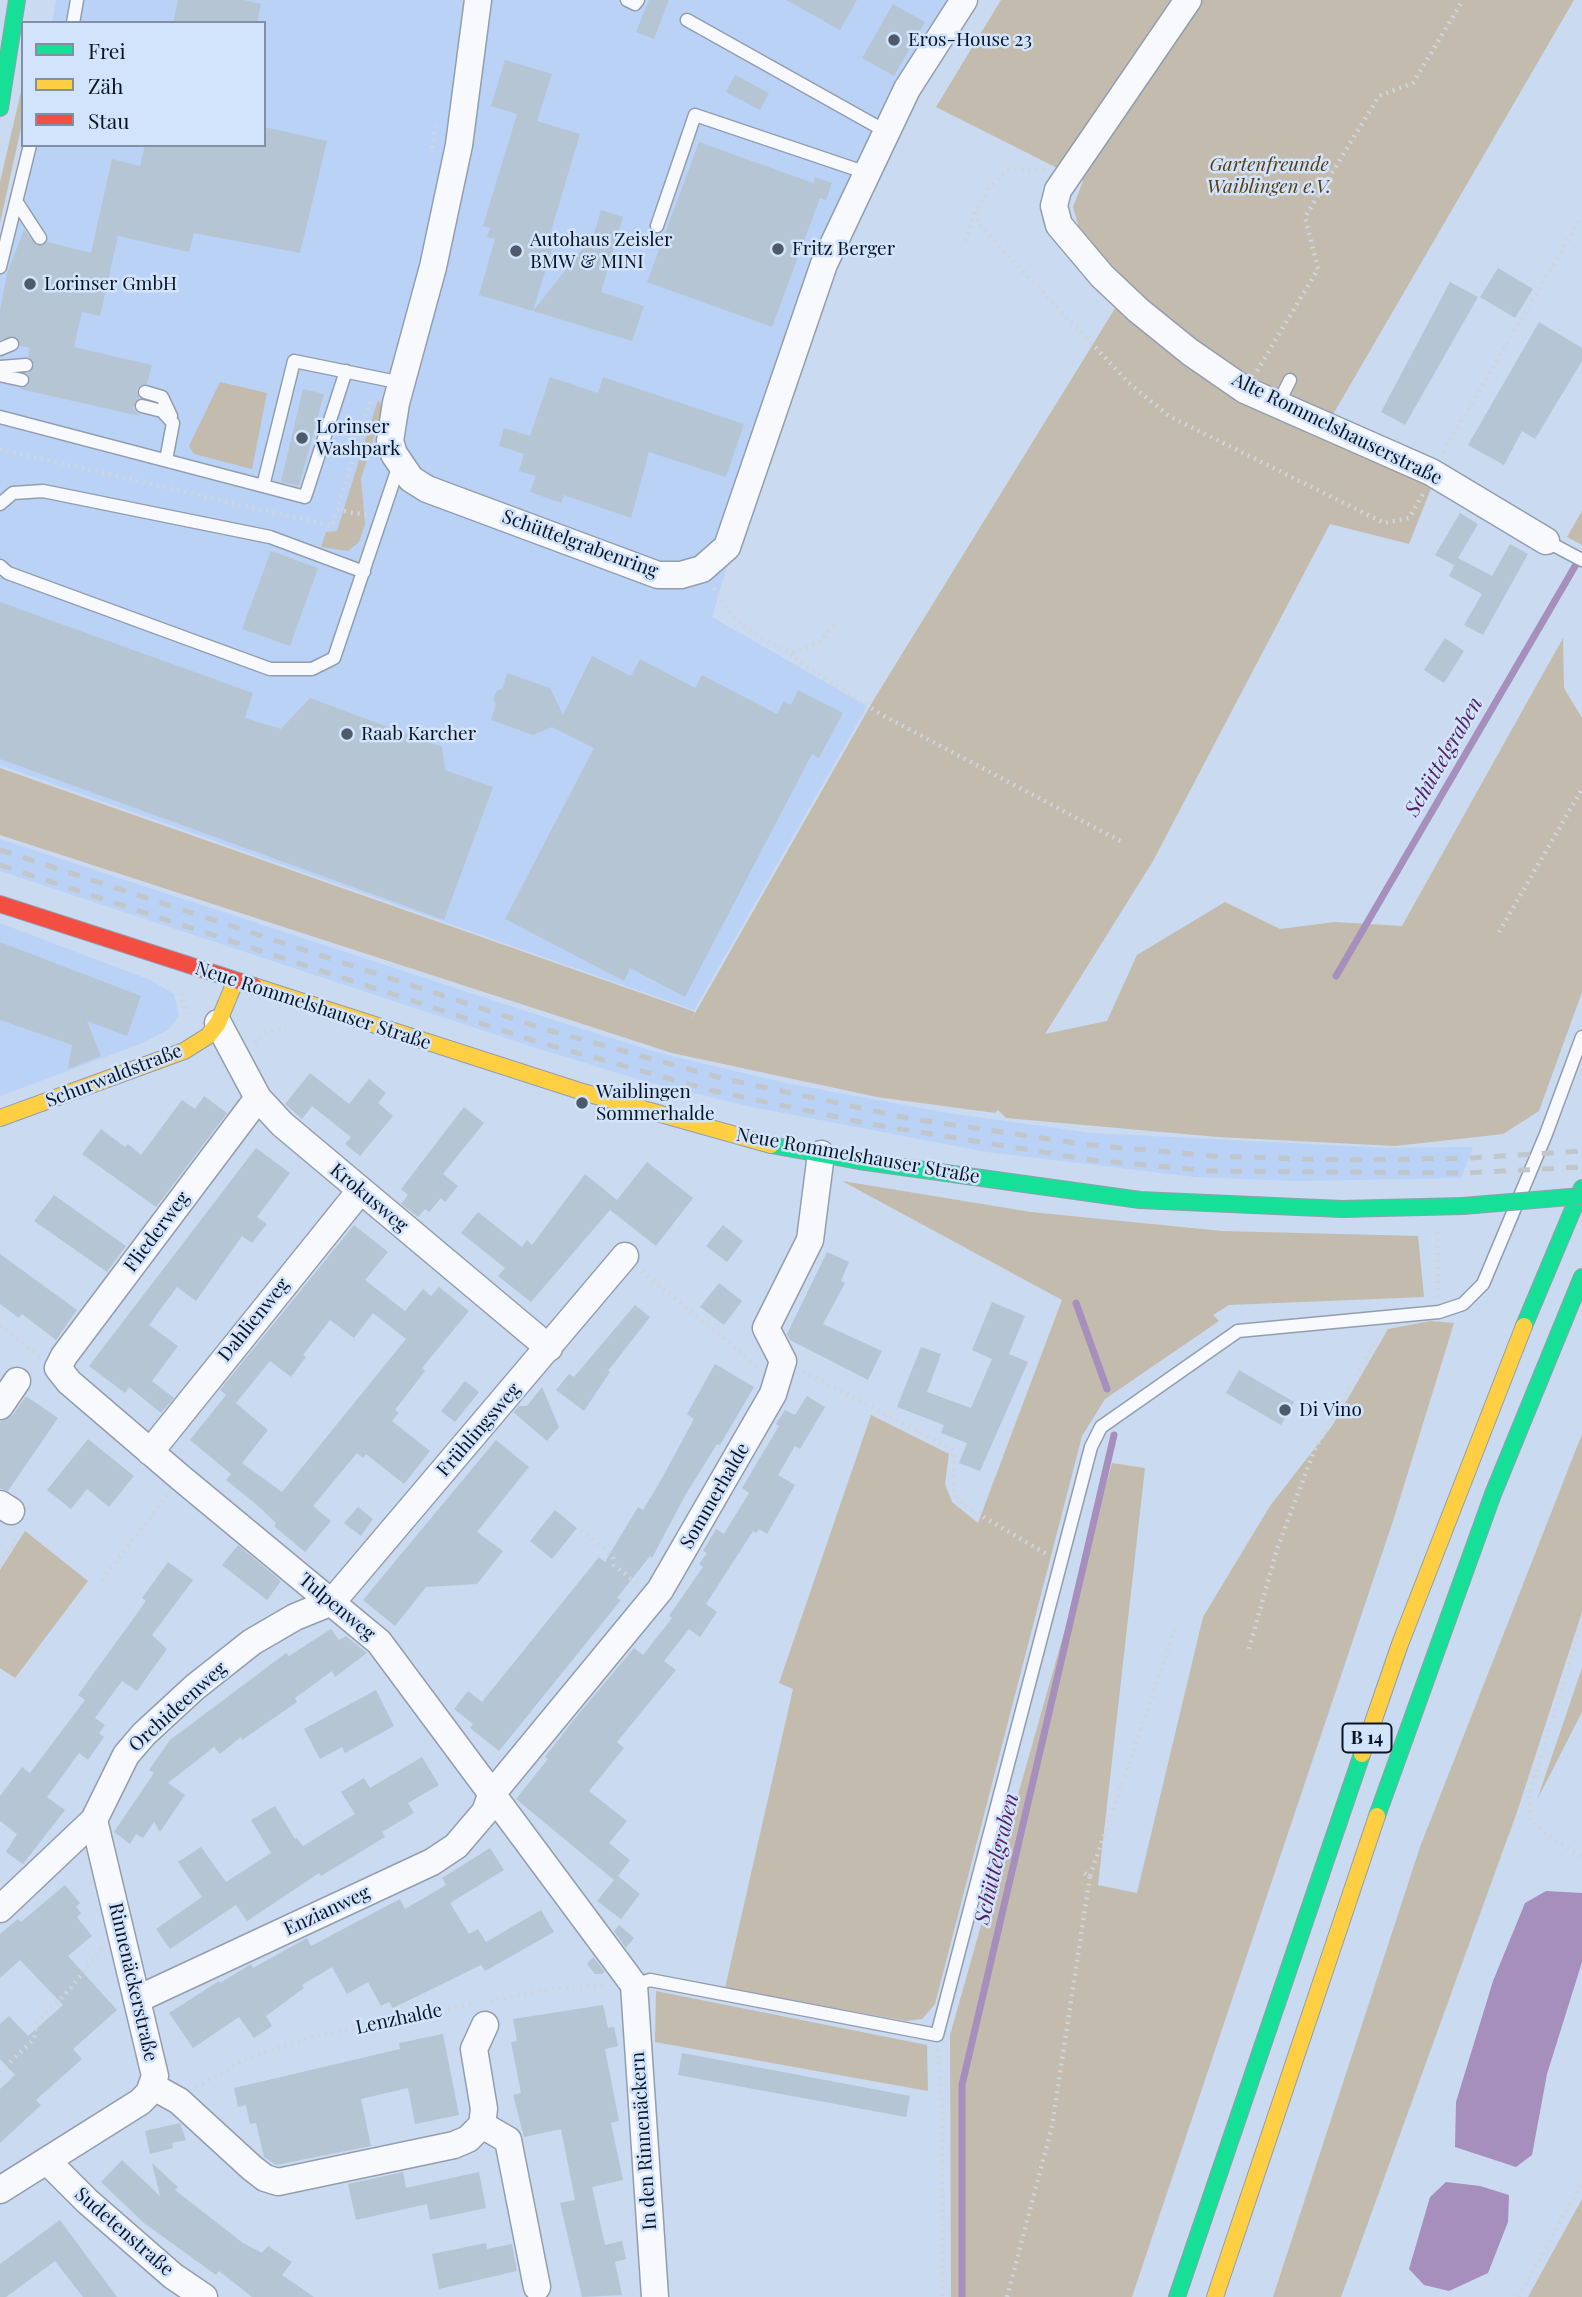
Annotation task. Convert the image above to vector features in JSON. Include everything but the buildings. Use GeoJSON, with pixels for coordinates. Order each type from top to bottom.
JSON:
{"type":"FeatureCollection","features":[{"type":"Feature","properties":{"kind":"main road"},"geometry":{"type":"LineString","coordinates":[[0,108],[17,46],[17,0]]}},
{"type":"Feature","properties":{"kind":"main road","name":"Neue Rommelshauser Straße"},"geometry":{"type":"LineString","coordinates":[[0,904],[586,1093],[760,1143],[1140,1200],[1342,1209],[1463,1206],[1582,1196]]}},
{"type":"Feature","properties":{"kind":"main road","name":"Schurwaldstraße"},"geometry":{"type":"LineString","coordinates":[[0,1118],[184,1051],[208,1036],[218,1023],[235,982]]}},
{"type":"Feature","properties":{"kind":"main road","name":"B 14"},"geometry":{"type":"LineString","coordinates":[[1177,2297],[1400,1644],[1494,1397],[1582,1188]]}},
{"type":"Feature","properties":{"kind":"main road","name":"B 14"},"geometry":{"type":"LineString","coordinates":[[1215,2297],[1415,1705],[1493,1494],[1582,1277]]}},
{"type":"Feature","properties":{"kind":"street"},"geometry":{"type":"LineString","coordinates":[[399,465],[390,440],[390,380],[433,267],[459,145],[478,0]]}},
{"type":"Feature","properties":{"kind":"street"},"geometry":{"type":"LineString","coordinates":[[702,569],[727,547],[824,264],[907,89],[964,0]]}},
{"type":"Feature","properties":{"kind":"street","name":"Alte Rommelshauserstraße"},"geometry":{"type":"LineString","coordinates":[[1188,0],[1067,176],[1054,206],[1059,225],[1069,240],[1138,310],[1190,352],[1245,390],[1430,472],[1546,541]]}},
{"type":"Feature","properties":{"kind":"street","name":"Schüttelgrabenring"},"geometry":{"type":"LineString","coordinates":[[399,465],[411,479],[427,489],[658,575],[681,575],[702,569]]}},
{"type":"Feature","properties":{"kind":"street","name":"Krokusweg"},"geometry":{"type":"LineString","coordinates":[[218,1023],[258,1098],[282,1124],[549,1348]]}},
{"type":"Feature","properties":{"kind":"street","name":"Fliederweg"},"geometry":{"type":"LineString","coordinates":[[58,1368],[64,1356],[258,1098]]}},
{"type":"Feature","properties":{"kind":"street"},"geometry":{"type":"LineString","coordinates":[[783,1361],[766,1328],[810,1240],[821,1154]]}},
{"type":"Feature","properties":{"kind":"street","name":"Dahlienweg"},"geometry":{"type":"LineString","coordinates":[[154,1448],[360,1191]]}},
{"type":"Feature","properties":{"kind":"street","name":"Frühlingsweg"},"geometry":{"type":"LineString","coordinates":[[332,1602],[549,1348],[635,1265]]}},
{"type":"Feature","properties":{"kind":"street","name":"Sommerhalde"},"geometry":{"type":"LineString","coordinates":[[491,1795],[654,1598],[774,1394],[783,1361]]}},
{"type":"Feature","properties":{"kind":"street","name":"Tulpenweg"},"geometry":{"type":"LineString","coordinates":[[58,1368],[69,1382],[154,1448],[181,1478],[379,1642],[491,1795],[564,1887],[634,1985]]}},
{"type":"Feature","properties":{"kind":"street"},"geometry":{"type":"LineString","coordinates":[[0,1406],[17,1381]]}},
{"type":"Feature","properties":{"kind":"street","name":"Orchideenweg"},"geometry":{"type":"LineString","coordinates":[[0,1909],[94,1821],[126,1755],[144,1734],[195,1687],[252,1642],[295,1617],[332,1602]]}},
{"type":"Feature","properties":{"kind":"street","name":"Enzianweg"},"geometry":{"type":"LineString","coordinates":[[138,1999],[432,1862],[456,1846],[472,1828],[485,1812],[491,1795]]}},
{"type":"Feature","properties":{"kind":"street","name":"Rinnenäckerstraße"},"geometry":{"type":"LineString","coordinates":[[0,2190],[140,2102],[152,2086],[154,2067],[94,1821]]}},
{"type":"Feature","properties":{"kind":"street","name":"In den Rinnenäckern"},"geometry":{"type":"LineString","coordinates":[[634,1985],[655,2297]]}},
{"type":"Feature","properties":{"kind":"street"},"geometry":{"type":"LineString","coordinates":[[152,2086],[179,2101],[265,2178],[278,2182],[454,2145],[468,2139],[482,2125],[484,2109],[474,2049],[485,2025]]}},
{"type":"Feature","properties":{"kind":"street"},"geometry":{"type":"LineString","coordinates":[[482,2125],[508,2140],[537,2287]]}},
{"type":"Feature","properties":{"kind":"street","name":"Sudetenstraße"},"geometry":{"type":"LineString","coordinates":[[48,2162],[96,2210],[173,2276],[204,2297]]}},
{"type":"Feature","properties":{"kind":"lane"},"geometry":{"type":"LineString","coordinates":[[73,21],[76,0]]}},
{"type":"Feature","properties":{"kind":"lane"},"geometry":{"type":"LineString","coordinates":[[627,0],[635,4],[638,0]]}},
{"type":"Feature","properties":{"kind":"lane"},"geometry":{"type":"LineString","coordinates":[[687,20],[887,132]]}},
{"type":"Feature","properties":{"kind":"lane"},"geometry":{"type":"LineString","coordinates":[[657,226],[695,115],[867,173]]}},
{"type":"Feature","properties":{"kind":"lane"},"geometry":{"type":"LineString","coordinates":[[0,267],[18,204],[30,147]]}},
{"type":"Feature","properties":{"kind":"lane"},"geometry":{"type":"LineString","coordinates":[[18,204],[40,238]]}},
{"type":"Feature","properties":{"kind":"lane"},"geometry":{"type":"LineString","coordinates":[[263,486],[294,361],[390,380]]}},
{"type":"Feature","properties":{"kind":"lane"},"geometry":{"type":"LineString","coordinates":[[0,367],[26,366]]}},
{"type":"Feature","properties":{"kind":"lane"},"geometry":{"type":"LineString","coordinates":[[0,417],[304,497],[346,371]]}},
{"type":"Feature","properties":{"kind":"lane"},"geometry":{"type":"LineString","coordinates":[[0,375],[22,380]]}},
{"type":"Feature","properties":{"kind":"lane"},"geometry":{"type":"LineString","coordinates":[[1278,404],[1290,380]]}},
{"type":"Feature","properties":{"kind":"lane"},"geometry":{"type":"LineString","coordinates":[[145,392],[162,397],[173,423],[166,460]]}},
{"type":"Feature","properties":{"kind":"lane"},"geometry":{"type":"LineString","coordinates":[[142,406],[162,411],[173,423]]}},
{"type":"Feature","properties":{"kind":"lane"},"geometry":{"type":"LineString","coordinates":[[0,566],[8,573],[270,668],[312,669],[334,658],[399,465]]}},
{"type":"Feature","properties":{"kind":"lane"},"geometry":{"type":"LineString","coordinates":[[0,504],[13,493],[43,491],[270,537],[364,572]]}},
{"type":"Feature","properties":{"kind":"lane"},"geometry":{"type":"LineString","coordinates":[[1546,541],[1582,560]]}},
{"type":"Feature","properties":{"kind":"lane"},"geometry":{"type":"LineString","coordinates":[[634,1985],[650,1980],[937,2035],[1091,1447],[1101,1427],[1238,1331],[1439,1312],[1463,1304],[1483,1284],[1546,1134],[1582,1037]]}},
{"type":"Feature","properties":{"kind":"path"},"geometry":{"type":"LineString","coordinates":[[1245,390],[1318,268],[1305,217],[1378,96],[1413,83],[1463,0]]}},
{"type":"Feature","properties":{"kind":"path"},"geometry":{"type":"LineString","coordinates":[[430,155],[436,117]]}},
{"type":"Feature","properties":{"kind":"path"},"geometry":{"type":"LineString","coordinates":[[966,241],[975,212],[989,188],[1007,170],[1038,167],[1067,176]]}},
{"type":"Feature","properties":{"kind":"path"},"geometry":{"type":"LineString","coordinates":[[975,212],[982,228],[1130,384],[1169,416],[1384,523],[1409,518],[1418,506],[1430,472],[1582,216]]}},
{"type":"Feature","properties":{"kind":"path"},"geometry":{"type":"LineString","coordinates":[[0,449],[332,526],[390,380]]}},
{"type":"Feature","properties":{"kind":"path"},"geometry":{"type":"LineString","coordinates":[[337,510],[383,517]]}},
{"type":"Feature","properties":{"kind":"path"},"geometry":{"type":"LineString","coordinates":[[702,569],[732,616],[764,640],[791,653],[806,667],[882,715],[1124,842]]}},
{"type":"Feature","properties":{"kind":"path"},"geometry":{"type":"LineString","coordinates":[[791,653],[819,642],[837,621]]}},
{"type":"Feature","properties":{"kind":"path"},"geometry":{"type":"LineString","coordinates":[[1499,932],[1582,789]]}},
{"type":"Feature","properties":{"kind":"path"},"geometry":{"type":"LineString","coordinates":[[1437,1227],[1438,1299]]}},
{"type":"Feature","properties":{"kind":"path"},"geometry":{"type":"LineString","coordinates":[[635,1265],[746,1354]]}},
{"type":"Feature","properties":{"kind":"path"},"geometry":{"type":"LineString","coordinates":[[1249,1649],[1277,1549],[1314,1451],[1392,1315]]}},
{"type":"Feature","properties":{"kind":"path"},"geometry":{"type":"LineString","coordinates":[[0,1325],[58,1368]]}},
{"type":"Feature","properties":{"kind":"path"},"geometry":{"type":"LineString","coordinates":[[783,1361],[954,1450],[954,1493],[965,1506],[1036,1548]]}},
{"type":"Feature","properties":{"kind":"path"},"geometry":{"type":"LineString","coordinates":[[102,1580],[181,1478]]}},
{"type":"Feature","properties":{"kind":"path"},"geometry":{"type":"LineString","coordinates":[[0,1564],[19,1534],[19,1522],[6,1507]]}},
{"type":"Feature","properties":{"kind":"path"},"geometry":{"type":"LineString","coordinates":[[581,1530],[613,1557],[614,1565],[654,1598]]}},
{"type":"Feature","properties":{"kind":"path"},"geometry":{"type":"LineString","coordinates":[[1582,1622],[1529,1796],[1530,1818],[1544,1833],[1582,1857]]}},
{"type":"Feature","properties":{"kind":"path"},"geometry":{"type":"LineString","coordinates":[[1007,2297],[1052,2126],[1090,1875],[1176,1627]]}},
{"type":"Feature","properties":{"kind":"path"},"geometry":{"type":"LineString","coordinates":[[1080,1871],[1090,1875]]}},
{"type":"Feature","properties":{"kind":"path"},"geometry":{"type":"LineString","coordinates":[[0,2072],[34,2039],[36,2024],[70,1989],[107,1942],[109,1955]]}},
{"type":"Feature","properties":{"kind":"path","name":"Lenzhalde"},"geometry":{"type":"LineString","coordinates":[[179,2101],[242,2062],[316,2036],[554,1988],[634,1985]]}},
{"type":"Feature","properties":{"kind":"path"},"geometry":{"type":"LineString","coordinates":[[937,2035],[942,2108],[942,2297]]}},
{"type":"Feature","properties":{"kind":"path"},"geometry":{"type":"LineString","coordinates":[[1518,2297],[1582,2183]]}},
{"type":"Feature","properties":{"kind":"shaded area"},"geometry":{"type":"Polygon","coordinates":[[[56,0],[978,0],[917,97],[837,267],[730,556],[712,617],[867,706],[694,1010],[0,765],[0,265],[30,147],[266,147],[266,21],[52,21],[56,0]]]}},
{"type":"Feature","properties":{"kind":"shaded area"},"geometry":{"type":"Polygon","coordinates":[[[0,839],[659,1053],[790,1084],[948,1113],[1092,1133],[1387,1148],[1473,1147],[1461,1178],[1297,1181],[1195,1177],[987,1152],[752,1107],[644,1081],[530,1046],[0,871],[0,839]]]}},
{"type":"Feature","properties":{"kind":"shaded area"},"geometry":{"type":"Polygon","coordinates":[[[0,923],[150,980],[174,994],[179,1015],[169,1029],[145,1042],[0,1096],[0,923]]]}},
{"type":"Feature","properties":{"kind":"shaded area"},"geometry":{"type":"Polygon","coordinates":[[[1546,1891],[1582,1893],[1582,1962],[1547,2074],[1532,2155],[1516,2167],[1455,2147],[1456,2102],[1493,1981],[1525,1903],[1546,1891]]]}},
{"type":"Feature","properties":{"kind":"shaded area"},"geometry":{"type":"Polygon","coordinates":[[[1446,2182],[1480,2186],[1509,2195],[1508,2222],[1488,2273],[1449,2291],[1424,2285],[1409,2269],[1430,2197],[1446,2182]]]}},
{"type":"Feature","properties":{"kind":"green space","name":"Gartenfreunde Waiblingen e.V."},"geometry":{"type":"Polygon","coordinates":[[[1001,0],[1574,0],[1321,435],[1432,486],[1409,544],[1330,524],[1153,861],[1045,1034],[1107,1021],[1137,955],[1225,902],[1280,929],[1335,922],[1402,926],[1563,638],[1564,688],[1582,718],[1582,992],[1539,1111],[1503,1134],[1395,1146],[1218,1137],[1006,1118],[998,1110],[995,1113],[877,1097],[672,1053],[0,835],[0,768],[695,1012],[690,1022],[873,701],[1130,284],[1082,237],[1073,207],[1083,181],[936,107],[1001,0]]]}},
{"type":"Feature","properties":{"kind":"green space"},"geometry":{"type":"Polygon","coordinates":[[[21,92],[21,128],[0,223],[0,182],[21,92]]]}},
{"type":"Feature","properties":{"kind":"green space"},"geometry":{"type":"Polygon","coordinates":[[[220,382],[267,393],[252,469],[194,454],[189,446],[220,382]]]}},
{"type":"Feature","properties":{"kind":"green space"},"geometry":{"type":"Polygon","coordinates":[[[378,400],[383,408],[361,479],[365,524],[359,542],[348,551],[321,547],[326,532],[337,531],[378,400]]]}},
{"type":"Feature","properties":{"kind":"green space"},"geometry":{"type":"Polygon","coordinates":[[[1582,511],[1582,545],[1567,537],[1582,511]]]}},
{"type":"Feature","properties":{"kind":"green space"},"geometry":{"type":"Polygon","coordinates":[[[842,1181],[1031,1212],[1222,1231],[1418,1236],[1424,1297],[1229,1305],[1213,1315],[1219,1321],[1105,1399],[1082,1436],[935,2004],[922,2019],[906,2021],[725,1988],[793,1689],[779,1683],[871,1415],[949,1454],[945,1484],[952,1502],[978,1523],[1062,1300],[842,1181]]]}},
{"type":"Feature","properties":{"kind":"green space"},"geometry":{"type":"Polygon","coordinates":[[[1431,1321],[1454,1323],[1393,1521],[1132,2297],[951,2297],[950,2035],[1112,1463],[1145,1468],[1098,1885],[1137,1893],[1203,1617],[1270,1506],[1332,1426],[1388,1329],[1431,1321]]]}},
{"type":"Feature","properties":{"kind":"green space"},"geometry":{"type":"Polygon","coordinates":[[[1582,1434],[1582,1612],[1517,1812],[1341,2297],[1273,2297],[1420,1847],[1582,1434]]]}},
{"type":"Feature","properties":{"kind":"green space"},"geometry":{"type":"Polygon","coordinates":[[[25,1531],[88,1581],[15,1678],[0,1668],[0,1570],[25,1531]]]}},
{"type":"Feature","properties":{"kind":"green space"},"geometry":{"type":"Polygon","coordinates":[[[1582,1668],[1582,1712],[1537,1800],[1582,1668]]]}},
{"type":"Feature","properties":{"kind":"green space"},"geometry":{"type":"Polygon","coordinates":[[[656,1991],[927,2045],[928,2091],[655,2042],[656,1991]]]}},
{"type":"Feature","properties":{"kind":"green space"},"geometry":{"type":"Polygon","coordinates":[[[1582,2199],[1582,2297],[1528,2297],[1582,2199]]]}},
{"type":"Feature","properties":{"kind":"waterway","name":"Schüttelgraben"},"geometry":{"type":"LineString","coordinates":[[1336,976],[1581,556]]}},
{"type":"Feature","properties":{"kind":"waterway"},"geometry":{"type":"LineString","coordinates":[[1076,1303],[1107,1389]]}},
{"type":"Feature","properties":{"kind":"waterway","name":"Schüttelgraben"},"geometry":{"type":"LineString","coordinates":[[962,2297],[962,2085],[1114,1435]]}},
{"type":"Feature","properties":{"kind":"railway"},"geometry":{"type":"LineString","coordinates":[[0,850],[551,1031],[721,1078],[907,1118],[1090,1145],[1213,1156],[1342,1160],[1470,1158],[1582,1151]]}},
{"type":"Feature","properties":{"kind":"railway"},"geometry":{"type":"LineString","coordinates":[[0,865],[538,1042],[714,1091],[870,1124],[1091,1160],[1211,1171],[1464,1173],[1582,1167]]}},
{"type":"Feature","properties":{"kind":"traffic: fast"},"geometry":{"type":"LineString","coordinates":[[0,108],[17,0]]}},
{"type":"Feature","properties":{"kind":"traffic: fast"},"geometry":{"type":"LineString","coordinates":[[771,1145],[859,1161],[1140,1200],[1342,1209],[1463,1206]]}},
{"type":"Feature","properties":{"kind":"traffic: fast"},"geometry":{"type":"LineString","coordinates":[[1524,1326],[1582,1188]]}},
{"type":"Feature","properties":{"kind":"traffic: fast"},"geometry":{"type":"LineString","coordinates":[[1463,1206],[1582,1196]]}},
{"type":"Feature","properties":{"kind":"traffic: fast"},"geometry":{"type":"LineString","coordinates":[[1377,1816],[1493,1494],[1582,1277]]}},
{"type":"Feature","properties":{"kind":"traffic: fast"},"geometry":{"type":"LineString","coordinates":[[1177,2297],[1362,1754]]}},
{"type":"Feature","properties":{"kind":"traffic: slow"},"geometry":{"type":"LineString","coordinates":[[0,1118],[184,1051],[208,1036],[218,1023],[235,982]]}},
{"type":"Feature","properties":{"kind":"traffic: slow"},"geometry":{"type":"LineString","coordinates":[[254,986],[586,1093],[771,1145]]}},
{"type":"Feature","properties":{"kind":"traffic: slow"},"geometry":{"type":"LineString","coordinates":[[1362,1754],[1400,1644],[1524,1326]]}},
{"type":"Feature","properties":{"kind":"traffic: slow"},"geometry":{"type":"LineString","coordinates":[[1215,2297],[1377,1816]]}},
{"type":"Feature","properties":{"kind":"traffic: jam"},"geometry":{"type":"LineString","coordinates":[[0,904],[254,986]]}},
{"type":"Feature","properties":{"kind":"place","name":"Eros-House 23"},"geometry":{"type":"Point","coordinates":[894,40]}},
{"type":"Feature","properties":{"kind":"place","name":"Fritz Berger"},"geometry":{"type":"Point","coordinates":[778,249]}},
{"type":"Feature","properties":{"kind":"place","name":"Autohaus Zeisler BMW & MINI"},"geometry":{"type":"Point","coordinates":[516,251]}},
{"type":"Feature","properties":{"kind":"place","name":"Lorinser GmbH"},"geometry":{"type":"Point","coordinates":[30,284]}},
{"type":"Feature","properties":{"kind":"place","name":"Lorinser Washpark"},"geometry":{"type":"Point","coordinates":[302,438]}},
{"type":"Feature","properties":{"kind":"place","name":"Raab Karcher"},"geometry":{"type":"Point","coordinates":[347,734]}},
{"type":"Feature","properties":{"kind":"place","name":"Waiblingen Sommerhalde"},"geometry":{"type":"Point","coordinates":[582,1103]}},
{"type":"Feature","properties":{"kind":"place","name":"Di Vino"},"geometry":{"type":"Point","coordinates":[1285,1410]}}]}
